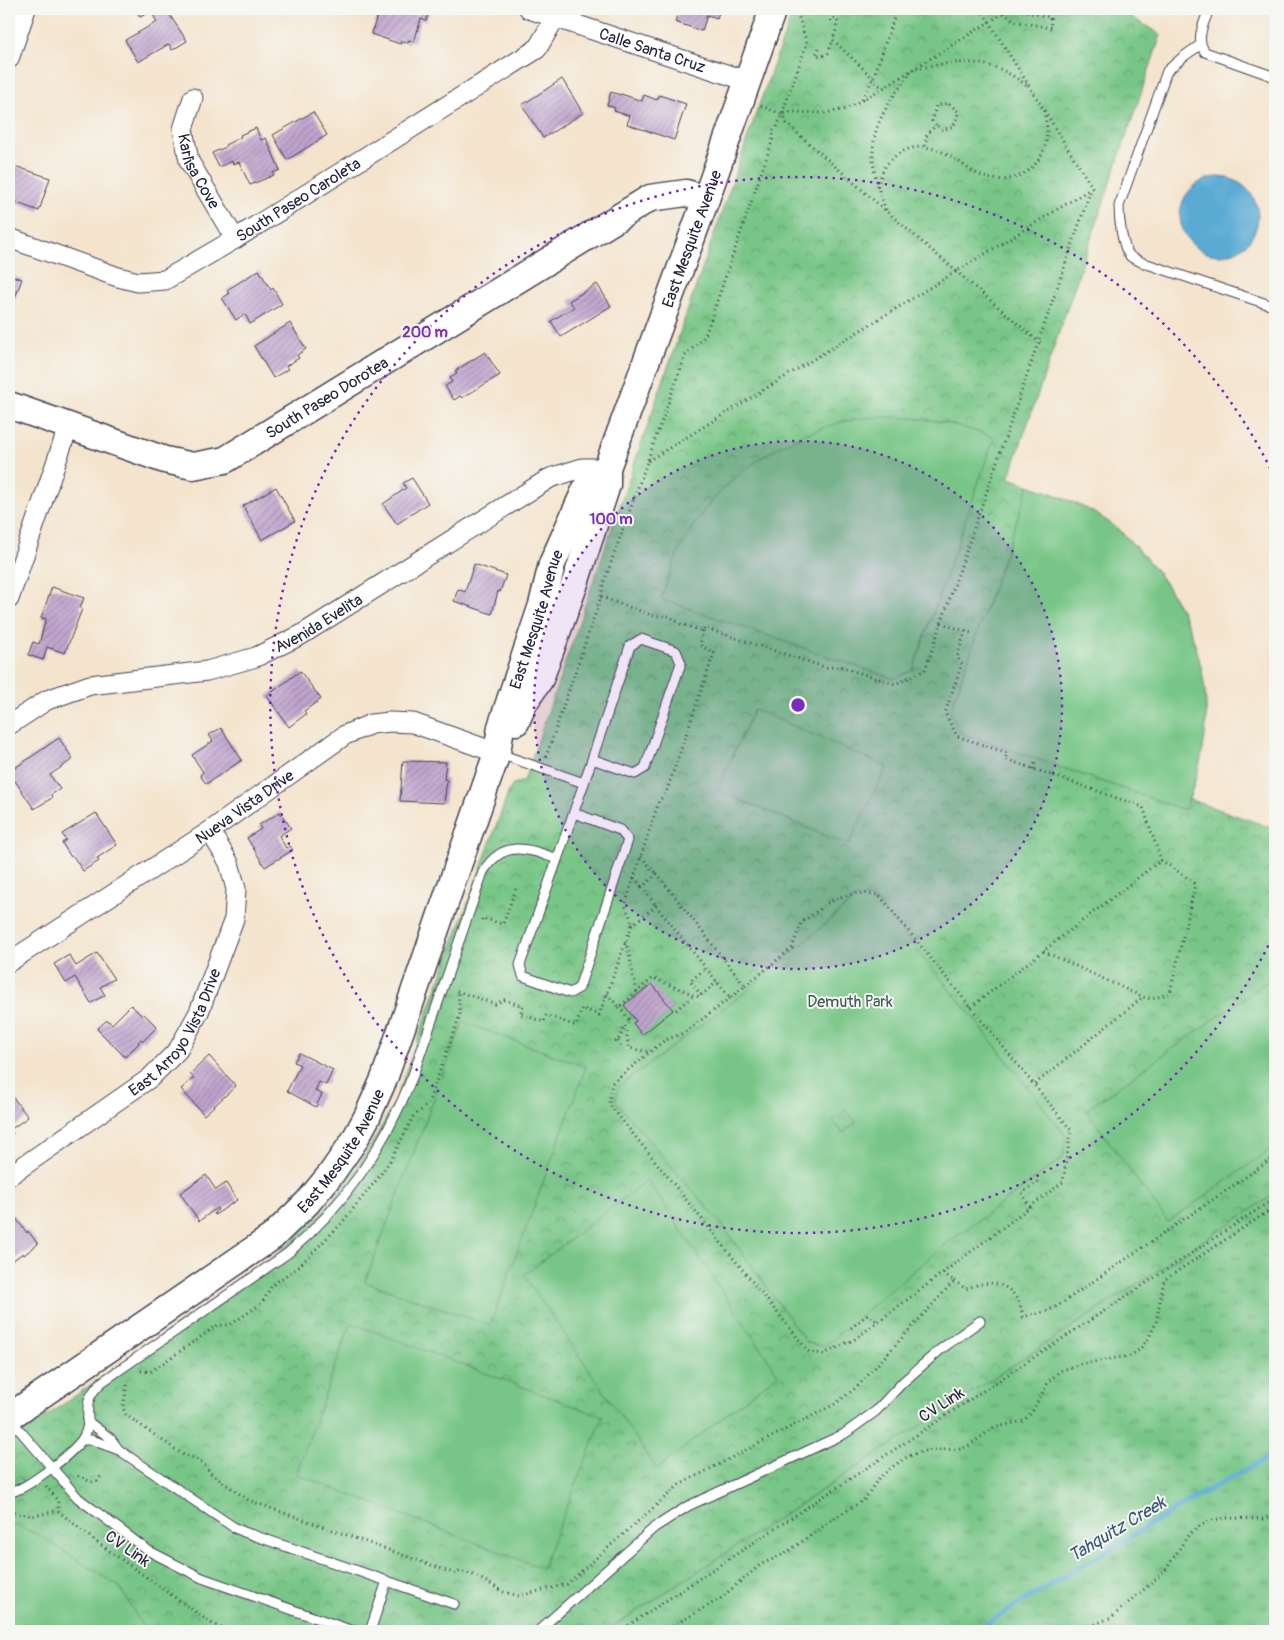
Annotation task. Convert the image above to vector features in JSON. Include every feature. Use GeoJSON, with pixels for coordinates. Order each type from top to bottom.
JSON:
{"type":"FeatureCollection","features":[{"type":"Feature","properties":{"kind":"street"},"geometry":{"type":"LineString","coordinates":[[9,59],[26,9]]}},
{"type":"Feature","properties":{"kind":"street","name":"Calle Santa Cruz"},"geometry":{"type":"LineString","coordinates":[[529,9],[556,13],[751,92]]}},
{"type":"Feature","properties":{"kind":"street","name":"East Mesquite Avenue"},"geometry":{"type":"LineString","coordinates":[[9,1418],[272,1237],[307,1203],[331,1174],[354,1141],[384,1079],[498,753],[512,731],[524,703],[540,679],[575,583],[607,485],[607,468],[706,199],[751,92],[772,9]]}},
{"type":"Feature","properties":{"kind":"street","name":"South Paseo Caroleta"},"geometry":{"type":"LineString","coordinates":[[9,238],[118,277],[138,282],[166,280],[235,239],[537,49],[556,13]]}},
{"type":"Feature","properties":{"kind":"street","name":"Karlisa Cove"},"geometry":{"type":"LineString","coordinates":[[192,98],[183,129],[189,161],[235,239]]}},
{"type":"Feature","properties":{"kind":"street","name":"South Paseo Dorotea"},"geometry":{"type":"LineString","coordinates":[[9,404],[165,460],[193,466],[225,460],[650,198],[686,193],[706,199]]}},
{"type":"Feature","properties":{"kind":"street"},"geometry":{"type":"LineString","coordinates":[[9,599],[69,425]]}},
{"type":"Feature","properties":{"kind":"street","name":"Avenida Evelita"},"geometry":{"type":"LineString","coordinates":[[9,725],[47,700],[90,685],[206,671],[256,657],[301,635],[550,478],[582,468],[607,468]]}},
{"type":"Feature","properties":{"kind":"street","name":"Nueva Vista Drive"},"geometry":{"type":"LineString","coordinates":[[9,962],[210,831],[345,735],[371,724],[390,722],[412,723],[498,753]]}},
{"type":"Feature","properties":{"kind":"street","name":"East Arroyo Vista Drive"},"geometry":{"type":"LineString","coordinates":[[9,1176],[150,1078],[178,1050],[199,1012],[234,919],[236,888],[229,862],[210,831]]}},
{"type":"Feature","properties":{"kind":"lane"},"geometry":{"type":"LineString","coordinates":[[1209,9],[1200,38],[1200,45],[1205,52],[1275,77]]}},
{"type":"Feature","properties":{"kind":"lane"},"geometry":{"type":"LineString","coordinates":[[1200,45],[1167,71],[1119,206],[1119,217],[1126,248],[1131,257],[1141,262],[1275,305]]}},
{"type":"Feature","properties":{"kind":"lane"},"geometry":{"type":"LineString","coordinates":[[574,814],[620,830],[628,840],[579,988],[570,992],[523,976],[520,965],[574,814],[592,759],[630,646],[641,639],[676,651],[681,662],[645,768],[635,774],[592,759]]}},
{"type":"Feature","properties":{"kind":"lane"},"geometry":{"type":"LineString","coordinates":[[498,753],[584,784]]}},
{"type":"Feature","properties":{"kind":"lane"},"geometry":{"type":"LineString","coordinates":[[9,1492],[19,1490],[52,1468],[82,1440],[86,1431],[88,1400],[95,1388],[288,1253],[305,1239],[333,1210],[375,1154],[403,1101],[414,1075],[483,872],[488,864],[494,857],[503,852],[521,848],[557,859]]}},
{"type":"Feature","properties":{"kind":"lane"},"geometry":{"type":"LineString","coordinates":[[538,1631],[655,1527],[688,1506],[844,1434],[876,1411],[903,1382],[941,1349],[980,1321]]}},
{"type":"Feature","properties":{"kind":"lane"},"geometry":{"type":"LineString","coordinates":[[9,1418],[78,1498],[147,1550],[202,1578],[352,1631]]}},
{"type":"Feature","properties":{"kind":"lane"},"geometry":{"type":"LineString","coordinates":[[87,1421],[110,1438],[118,1450]]}},
{"type":"Feature","properties":{"kind":"lane"},"geometry":{"type":"LineString","coordinates":[[82,1440],[92,1440],[118,1450],[235,1528],[454,1604]]}},
{"type":"Feature","properties":{"kind":"lane"},"geometry":{"type":"LineString","coordinates":[[370,1631],[387,1581]]}},
{"type":"Feature","properties":{"kind":"path"},"geometry":{"type":"LineString","coordinates":[[554,760],[546,757],[601,597],[603,585],[685,356],[705,336],[770,148],[773,131],[777,127],[807,43],[796,9]]}},
{"type":"Feature","properties":{"kind":"path"},"geometry":{"type":"LineString","coordinates":[[862,100],[873,78],[897,9]]}},
{"type":"Feature","properties":{"kind":"path"},"geometry":{"type":"LineString","coordinates":[[981,9],[1092,188]]}},
{"type":"Feature","properties":{"kind":"path"},"geometry":{"type":"LineString","coordinates":[[782,114],[791,112],[825,113],[846,109],[885,87],[1010,9]]}},
{"type":"Feature","properties":{"kind":"path"},"geometry":{"type":"LineString","coordinates":[[1004,12],[1014,21],[1051,28],[1050,17],[1029,14],[1026,9]]}},
{"type":"Feature","properties":{"kind":"path"},"geometry":{"type":"LineString","coordinates":[[819,48],[816,55],[823,56],[828,53],[838,22],[835,18],[832,18],[830,21]]}},
{"type":"Feature","properties":{"kind":"path"},"geometry":{"type":"LineString","coordinates":[[832,40],[873,78],[876,84],[885,87]]}},
{"type":"Feature","properties":{"kind":"path"},"geometry":{"type":"LineString","coordinates":[[886,211],[876,186],[872,162],[875,135],[886,108],[911,70],[948,63],[974,63],[1001,69],[1029,86]]}},
{"type":"Feature","properties":{"kind":"path"},"geometry":{"type":"LineString","coordinates":[[751,92],[782,114],[787,124],[1040,342]]}},
{"type":"Feature","properties":{"kind":"path"},"geometry":{"type":"LineString","coordinates":[[948,103],[959,112],[954,126],[943,130],[936,125],[932,120],[936,106],[948,103]]}},
{"type":"Feature","properties":{"kind":"path"},"geometry":{"type":"LineString","coordinates":[[876,186],[888,162],[905,150],[926,146],[946,153],[988,178],[1012,179],[1027,173],[1041,156],[1047,132],[1043,109]]}},
{"type":"Feature","properties":{"kind":"path"},"geometry":{"type":"LineString","coordinates":[[926,146],[927,134],[936,125]]}},
{"type":"Feature","properties":{"kind":"path"},"geometry":{"type":"LineString","coordinates":[[647,461],[1092,188]]}},
{"type":"Feature","properties":{"kind":"path"},"geometry":{"type":"LineString","coordinates":[[601,597],[654,616],[669,616],[681,624],[704,632],[705,628],[827,668],[838,666],[895,684],[925,670],[1092,188]]}},
{"type":"Feature","properties":{"kind":"path"},"geometry":{"type":"LineString","coordinates":[[941,623],[971,633]]}},
{"type":"Feature","properties":{"kind":"path"},"geometry":{"type":"LineString","coordinates":[[965,631],[957,657],[962,664],[945,712],[957,736],[1007,753],[1005,759],[1143,807],[1161,860],[1195,885],[1170,993],[1152,999],[1143,997],[1043,951]]}},
{"type":"Feature","properties":{"kind":"path"},"geometry":{"type":"LineString","coordinates":[[1033,769],[1035,763]]}},
{"type":"Feature","properties":{"kind":"path"},"geometry":{"type":"LineString","coordinates":[[641,857],[657,874],[745,986]]}},
{"type":"Feature","properties":{"kind":"path"},"geometry":{"type":"LineString","coordinates":[[971,1007],[1161,860]]}},
{"type":"Feature","properties":{"kind":"path"},"geometry":{"type":"LineString","coordinates":[[642,887],[657,874]]}},
{"type":"Feature","properties":{"kind":"path"},"geometry":{"type":"LineString","coordinates":[[634,878],[730,998]]}},
{"type":"Feature","properties":{"kind":"path"},"geometry":{"type":"LineString","coordinates":[[479,928],[482,918],[503,924],[516,886]]}},
{"type":"Feature","properties":{"kind":"path"},"geometry":{"type":"LineString","coordinates":[[857,893],[879,895],[1071,1130],[1063,1182],[855,1339],[824,1354],[808,1352],[609,1104],[612,1083],[665,1040],[684,1033],[730,998],[792,948],[800,924],[828,903],[840,897],[857,893]]}},
{"type":"Feature","properties":{"kind":"path"},"geometry":{"type":"LineString","coordinates":[[632,925],[656,906]]}},
{"type":"Feature","properties":{"kind":"path"},"geometry":{"type":"LineString","coordinates":[[625,942],[638,992]]}},
{"type":"Feature","properties":{"kind":"path"},"geometry":{"type":"LineString","coordinates":[[701,995],[690,981],[706,968]]}},
{"type":"Feature","properties":{"kind":"path"},"geometry":{"type":"LineString","coordinates":[[619,1007],[653,978],[699,997],[717,982]]}},
{"type":"Feature","properties":{"kind":"path"},"geometry":{"type":"LineString","coordinates":[[461,982],[458,992],[460,1015],[428,1104],[413,1117],[392,1158],[355,1208],[298,1267],[272,1286],[262,1303],[230,1325],[218,1325],[150,1372],[142,1371],[128,1380],[123,1408],[126,1415],[185,1456],[191,1456],[207,1467],[209,1472],[248,1500],[456,1574],[460,1571],[476,1576],[504,1592],[519,1596],[566,1584],[679,1485],[835,1404],[857,1387],[954,1281]]}},
{"type":"Feature","properties":{"kind":"path"},"geometry":{"type":"LineString","coordinates":[[607,994],[630,1021],[616,1041],[620,1046]]}},
{"type":"Feature","properties":{"kind":"path"},"geometry":{"type":"LineString","coordinates":[[676,1010],[694,995]]}},
{"type":"Feature","properties":{"kind":"path"},"geometry":{"type":"LineString","coordinates":[[1035,1084],[1143,997]]}},
{"type":"Feature","properties":{"kind":"path"},"geometry":{"type":"LineString","coordinates":[[625,1026],[629,1048],[649,1052]]}},
{"type":"Feature","properties":{"kind":"path"},"geometry":{"type":"LineString","coordinates":[[943,1273],[966,1290],[979,1283],[990,1282],[1002,1286],[1014,1294],[1021,1305],[1023,1317],[1048,1311],[1067,1300],[1275,1157]]}},
{"type":"Feature","properties":{"kind":"path"},"geometry":{"type":"LineString","coordinates":[[1030,1206],[1022,1193],[1039,1181]]}},
{"type":"Feature","properties":{"kind":"path","name":"CV Link"},"geometry":{"type":"LineString","coordinates":[[620,1631],[1275,1198]]}},
{"type":"Feature","properties":{"kind":"path"},"geometry":{"type":"LineString","coordinates":[[664,1631],[721,1598],[760,1565],[786,1553],[836,1517],[864,1500],[878,1479],[905,1458],[922,1451],[960,1449],[970,1446],[993,1428],[1023,1421],[1032,1412],[1049,1381],[1060,1371],[1080,1364],[1130,1356],[1140,1349],[1148,1339],[1156,1323],[1164,1280],[1275,1207]]}},
{"type":"Feature","properties":{"kind":"path"},"geometry":{"type":"LineString","coordinates":[[851,1328],[867,1315],[878,1322]]}},
{"type":"Feature","properties":{"kind":"path"},"geometry":{"type":"LineString","coordinates":[[72,1472],[78,1477],[91,1482],[98,1481],[101,1476]]}},
{"type":"Feature","properties":{"kind":"path"},"geometry":{"type":"LineString","coordinates":[[9,1510],[32,1516],[58,1511],[58,1501],[46,1488],[46,1484]]}},
{"type":"Feature","properties":{"kind":"path","name":"CV Link"},"geometry":{"type":"LineString","coordinates":[[58,1511],[94,1540],[211,1623],[227,1631]]}},
{"type":"Feature","properties":{"kind":"path"},"geometry":{"type":"LineString","coordinates":[[1071,1631],[1089,1627],[1112,1618],[1165,1571],[1189,1534],[1201,1525],[1212,1520],[1226,1518],[1262,1519],[1275,1514]]}},
{"type":"Feature","properties":{"kind":"green space","name":"Demuth Park"},"geometry":{"type":"Polygon","coordinates":[[[794,9],[1118,9],[1161,35],[1009,478],[1074,503],[1110,523],[1129,540],[1162,579],[1180,607],[1193,637],[1201,668],[1205,700],[1204,733],[1199,766],[1189,799],[1275,829],[1275,1194],[606,1631],[9,1631],[9,1442],[270,1260],[293,1240],[320,1214],[344,1185],[366,1153],[394,1104],[509,791],[513,784],[524,781],[794,9]]]}},
{"type":"Feature","properties":{"kind":"green space"},"geometry":{"type":"Polygon","coordinates":[[[877,417],[937,421],[994,438],[913,670],[894,679],[661,599],[674,563],[697,520],[731,481],[772,451],[795,439],[843,422],[877,417]]]}},
{"type":"Feature","properties":{"kind":"green space"},"geometry":{"type":"Polygon","coordinates":[[[1029,485],[1082,507],[1115,527],[1154,568],[1180,609],[1198,653],[1206,701],[1206,725],[1201,758],[1185,810],[961,733],[950,711],[1029,485]]]}},
{"type":"Feature","properties":{"kind":"green space"},"geometry":{"type":"Polygon","coordinates":[[[754,709],[887,767],[848,845],[717,790],[754,709]]]}},
{"type":"Feature","properties":{"kind":"green space"},"geometry":{"type":"Polygon","coordinates":[[[857,897],[874,899],[972,1016],[1066,1136],[1063,1158],[946,1244],[824,1346],[807,1343],[719,1221],[616,1102],[618,1087],[743,994],[857,897]],[[846,1110],[833,1121],[843,1133],[856,1122],[846,1110]]]}},
{"type":"Feature","properties":{"kind":"green space"},"geometry":{"type":"Polygon","coordinates":[[[1275,976],[1275,1146],[1168,1222],[1086,1110],[1275,976]]]}},
{"type":"Feature","properties":{"kind":"green space"},"geometry":{"type":"Polygon","coordinates":[[[463,1022],[586,1067],[490,1325],[365,1282],[463,1022]]]}},
{"type":"Feature","properties":{"kind":"green space"},"geometry":{"type":"Polygon","coordinates":[[[647,1180],[778,1374],[657,1469],[524,1275],[647,1180]]]}},
{"type":"Feature","properties":{"kind":"green space"},"geometry":{"type":"Polygon","coordinates":[[[1275,1194],[1275,1631],[606,1631],[1275,1194]]]}},
{"type":"Feature","properties":{"kind":"green space"},"geometry":{"type":"Polygon","coordinates":[[[351,1323],[603,1417],[542,1568],[296,1474],[351,1323]]]}},
{"type":"Feature","properties":{"kind":"green space"},"geometry":{"type":"Polygon","coordinates":[[[9,1523],[37,1534],[120,1587],[145,1631],[9,1631],[9,1523]]]}},
{"type":"Feature","properties":{"kind":"water"},"geometry":{"type":"Polygon","coordinates":[[[1219,177],[1234,180],[1247,188],[1255,201],[1258,216],[1255,231],[1247,244],[1234,252],[1219,255],[1204,252],[1191,244],[1183,231],[1180,216],[1183,201],[1191,188],[1204,180],[1219,177]]]}},
{"type":"Feature","properties":{"kind":"building"},"geometry":{"type":"Polygon","coordinates":[[[136,9],[178,9],[169,14],[187,41],[172,50],[169,44],[138,62],[125,40],[157,22],[151,11],[140,17],[136,9]]]}},
{"type":"Feature","properties":{"kind":"building"},"geometry":{"type":"Polygon","coordinates":[[[380,9],[400,9],[418,15],[420,9],[430,9],[426,21],[421,19],[414,42],[409,40],[408,43],[401,41],[400,44],[371,34],[380,9]]]}},
{"type":"Feature","properties":{"kind":"building"},"geometry":{"type":"Polygon","coordinates":[[[679,9],[720,9],[717,18],[707,15],[702,31],[675,22],[679,9]]]}},
{"type":"Feature","properties":{"kind":"building"},"geometry":{"type":"Polygon","coordinates":[[[562,79],[583,113],[543,138],[522,105],[562,79]]]}},
{"type":"Feature","properties":{"kind":"building"},"geometry":{"type":"Polygon","coordinates":[[[611,92],[642,101],[644,95],[657,100],[659,95],[686,104],[674,140],[627,124],[630,116],[614,111],[615,108],[607,105],[611,92]]]}},
{"type":"Feature","properties":{"kind":"building"},"geometry":{"type":"Polygon","coordinates":[[[313,112],[327,135],[287,160],[273,135],[313,112]]]}},
{"type":"Feature","properties":{"kind":"building"},"geometry":{"type":"Polygon","coordinates":[[[256,128],[261,140],[266,138],[280,170],[273,173],[274,175],[250,185],[239,162],[233,164],[232,161],[219,167],[212,153],[226,147],[225,145],[241,137],[240,135],[256,128]]]}},
{"type":"Feature","properties":{"kind":"building"},"geometry":{"type":"Polygon","coordinates":[[[12,165],[50,178],[39,211],[9,200],[9,175],[12,165]]]}},
{"type":"Feature","properties":{"kind":"building"},"geometry":{"type":"Polygon","coordinates":[[[259,270],[271,290],[273,288],[282,304],[250,324],[245,314],[236,320],[222,298],[229,294],[227,290],[259,270]]]}},
{"type":"Feature","properties":{"kind":"building"},"geometry":{"type":"Polygon","coordinates":[[[9,275],[22,279],[9,314],[9,275]]]}},
{"type":"Feature","properties":{"kind":"building"},"geometry":{"type":"Polygon","coordinates":[[[597,284],[611,306],[561,337],[551,321],[574,307],[569,301],[597,284]]]}},
{"type":"Feature","properties":{"kind":"building"},"geometry":{"type":"Polygon","coordinates":[[[290,323],[306,349],[297,355],[299,358],[286,366],[288,369],[273,378],[254,346],[290,323]]]}},
{"type":"Feature","properties":{"kind":"building"},"geometry":{"type":"Polygon","coordinates":[[[485,352],[500,375],[462,398],[460,396],[454,400],[445,386],[452,382],[450,378],[457,374],[455,371],[485,352]]]}},
{"type":"Feature","properties":{"kind":"building"},"geometry":{"type":"Polygon","coordinates":[[[412,478],[428,503],[397,524],[383,504],[406,488],[403,483],[412,478]]]}},
{"type":"Feature","properties":{"kind":"building"},"geometry":{"type":"Polygon","coordinates":[[[276,487],[295,521],[262,540],[243,506],[276,487]]]}},
{"type":"Feature","properties":{"kind":"building"},"geometry":{"type":"Polygon","coordinates":[[[474,564],[506,575],[500,592],[498,591],[492,614],[454,601],[458,589],[465,592],[474,564]]]}},
{"type":"Feature","properties":{"kind":"building"},"geometry":{"type":"Polygon","coordinates":[[[52,587],[84,598],[80,608],[82,609],[65,653],[47,647],[43,660],[28,655],[33,642],[39,644],[46,619],[41,618],[52,587]]]}},
{"type":"Feature","properties":{"kind":"building"},"geometry":{"type":"Polygon","coordinates":[[[300,671],[321,699],[304,711],[306,714],[289,727],[267,696],[300,671]]]}},
{"type":"Feature","properties":{"kind":"building"},"geometry":{"type":"Polygon","coordinates":[[[221,728],[242,760],[206,784],[200,775],[203,772],[192,755],[213,741],[209,735],[221,728]]]}},
{"type":"Feature","properties":{"kind":"building"},"geometry":{"type":"Polygon","coordinates":[[[59,738],[73,759],[50,775],[60,789],[51,795],[52,798],[34,809],[9,772],[59,738]]]}},
{"type":"Feature","properties":{"kind":"building"},"geometry":{"type":"Polygon","coordinates":[[[403,761],[446,762],[444,779],[447,780],[444,803],[400,801],[403,761]]]}},
{"type":"Feature","properties":{"kind":"building"},"geometry":{"type":"Polygon","coordinates":[[[280,812],[291,828],[279,836],[286,848],[290,846],[293,850],[265,867],[247,838],[261,829],[259,825],[280,812]]]}},
{"type":"Feature","properties":{"kind":"building"},"geometry":{"type":"Polygon","coordinates":[[[96,813],[117,845],[97,858],[99,861],[83,871],[62,843],[66,840],[62,834],[96,813]]]}},
{"type":"Feature","properties":{"kind":"building"},"geometry":{"type":"Polygon","coordinates":[[[97,953],[114,979],[100,987],[105,995],[91,1003],[75,977],[66,983],[54,964],[69,955],[76,966],[97,953]]]}},
{"type":"Feature","properties":{"kind":"building"},"geometry":{"type":"Polygon","coordinates":[[[652,984],[673,1010],[642,1035],[633,1023],[636,1021],[624,1005],[652,984]]]}},
{"type":"Feature","properties":{"kind":"building"},"geometry":{"type":"Polygon","coordinates":[[[131,1005],[142,1016],[144,1014],[157,1027],[143,1041],[141,1039],[125,1057],[97,1029],[107,1020],[112,1024],[131,1005]]]}},
{"type":"Feature","properties":{"kind":"building"},"geometry":{"type":"Polygon","coordinates":[[[299,1053],[333,1070],[326,1085],[319,1082],[315,1091],[322,1094],[316,1107],[287,1091],[300,1065],[294,1062],[299,1053]]]}},
{"type":"Feature","properties":{"kind":"building"},"geometry":{"type":"Polygon","coordinates":[[[209,1056],[236,1086],[204,1115],[181,1089],[194,1078],[190,1074],[209,1056]]]}},
{"type":"Feature","properties":{"kind":"building"},"geometry":{"type":"Polygon","coordinates":[[[9,1092],[28,1117],[10,1130],[13,1134],[9,1137],[9,1092]]]}},
{"type":"Feature","properties":{"kind":"building"},"geometry":{"type":"Polygon","coordinates":[[[206,1175],[216,1190],[226,1183],[237,1200],[215,1215],[214,1213],[218,1210],[217,1208],[199,1221],[180,1193],[206,1175]]]}},
{"type":"Feature","properties":{"kind":"building"},"geometry":{"type":"Polygon","coordinates":[[[12,1213],[38,1244],[24,1255],[23,1253],[9,1263],[9,1215],[12,1213]]]}},
{"type":"Feature","properties":{"kind":"waterway","name":"Tahquitz Creek"},"geometry":{"type":"LineString","coordinates":[[974,1631],[1205,1492],[1275,1454]]}}]}
